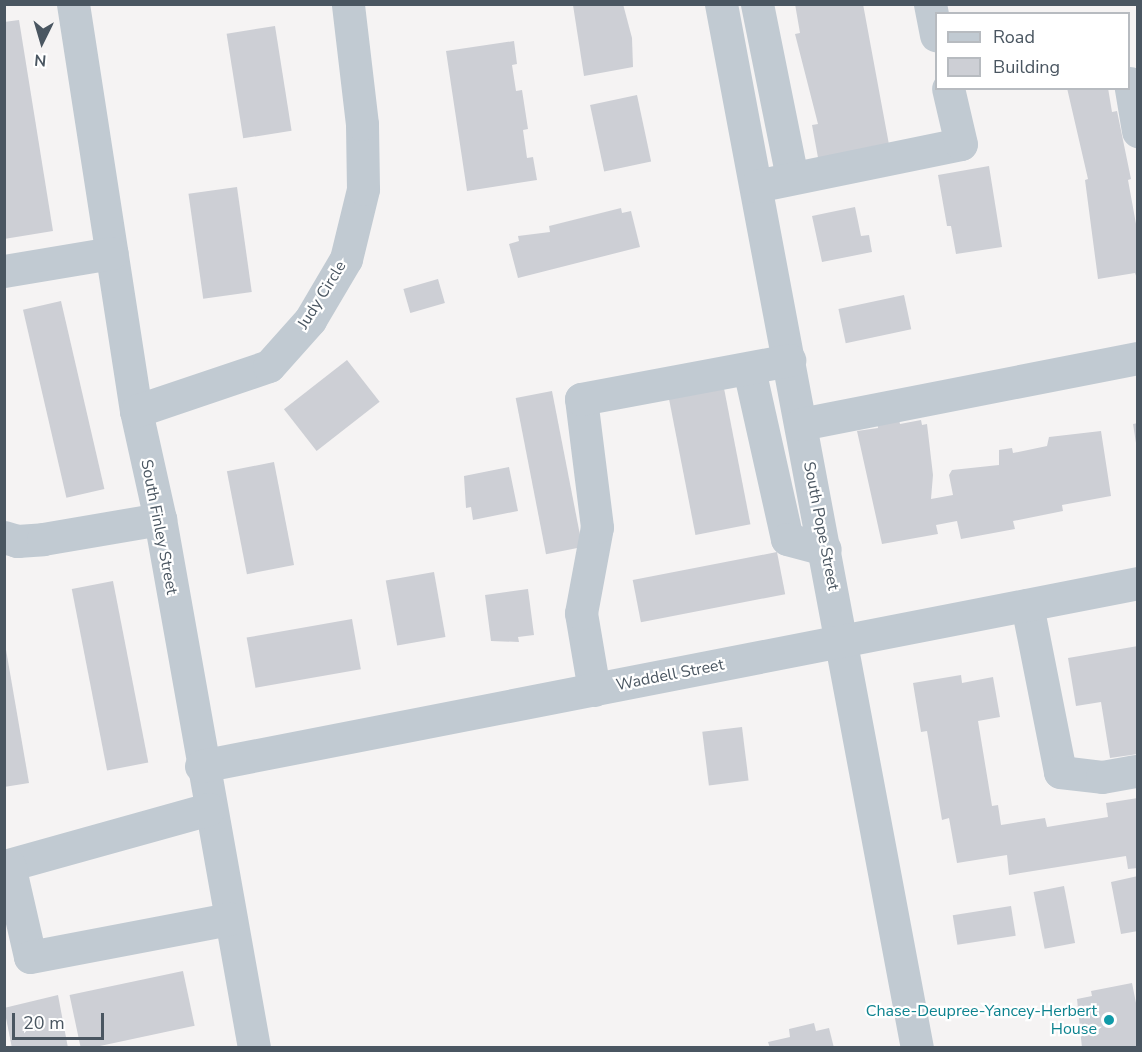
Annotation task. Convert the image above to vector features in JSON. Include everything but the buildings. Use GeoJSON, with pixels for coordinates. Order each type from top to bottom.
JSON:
{"type":"FeatureCollection","features":[{"type":"Feature","properties":{"kind":"street","name":"South Finley Street"},"geometry":{"type":"LineString","coordinates":[[73,4],[136,411],[160,519],[201,766],[254,1047]]}},
{"type":"Feature","properties":{"kind":"street","name":"Judy Circle"},"geometry":{"type":"LineString","coordinates":[[136,411],[269,366],[310,321],[346,259],[363,189],[362,124],[348,4]]}},
{"type":"Feature","properties":{"kind":"street","name":"South Pope Street"},"geometry":{"type":"LineString","coordinates":[[721,4],[843,642],[917,1047]]}},
{"type":"Feature","properties":{"kind":"street"},"geometry":{"type":"LineString","coordinates":[[757,4],[792,178]]}},
{"type":"Feature","properties":{"kind":"street"},"geometry":{"type":"LineString","coordinates":[[930,4],[935,30]]}},
{"type":"Feature","properties":{"kind":"street"},"geometry":{"type":"LineString","coordinates":[[1130,83],[1137,131]]}},
{"type":"Feature","properties":{"kind":"street"},"geometry":{"type":"LineString","coordinates":[[756,186],[961,144],[948,90]]}},
{"type":"Feature","properties":{"kind":"street"},"geometry":{"type":"LineString","coordinates":[[4,271],[111,253]]}},
{"type":"Feature","properties":{"kind":"street"},"geometry":{"type":"LineString","coordinates":[[801,424],[1137,358]]}},
{"type":"Feature","properties":{"kind":"street"},"geometry":{"type":"LineString","coordinates":[[594,690],[581,613],[597,527],[581,399],[789,360]]}},
{"type":"Feature","properties":{"kind":"street"},"geometry":{"type":"LineString","coordinates":[[749,369],[787,539],[825,549]]}},
{"type":"Feature","properties":{"kind":"street"},"geometry":{"type":"LineString","coordinates":[[4,537],[17,541],[43,539],[160,519]]}},
{"type":"Feature","properties":{"kind":"street","name":"Waddell Street"},"geometry":{"type":"LineString","coordinates":[[201,766],[1137,583]]}},
{"type":"Feature","properties":{"kind":"street"},"geometry":{"type":"LineString","coordinates":[[1027,605],[1060,772],[1102,777],[1135,771]]}},
{"type":"Feature","properties":{"kind":"street"},"geometry":{"type":"LineString","coordinates":[[209,809],[9,865],[30,957],[230,919]]}},
{"type":"Feature","properties":{"kind":"place","name":"Chase-Deupree-Yancey-Herbert House"},"geometry":{"type":"Point","coordinates":[1109,1020]}}]}
